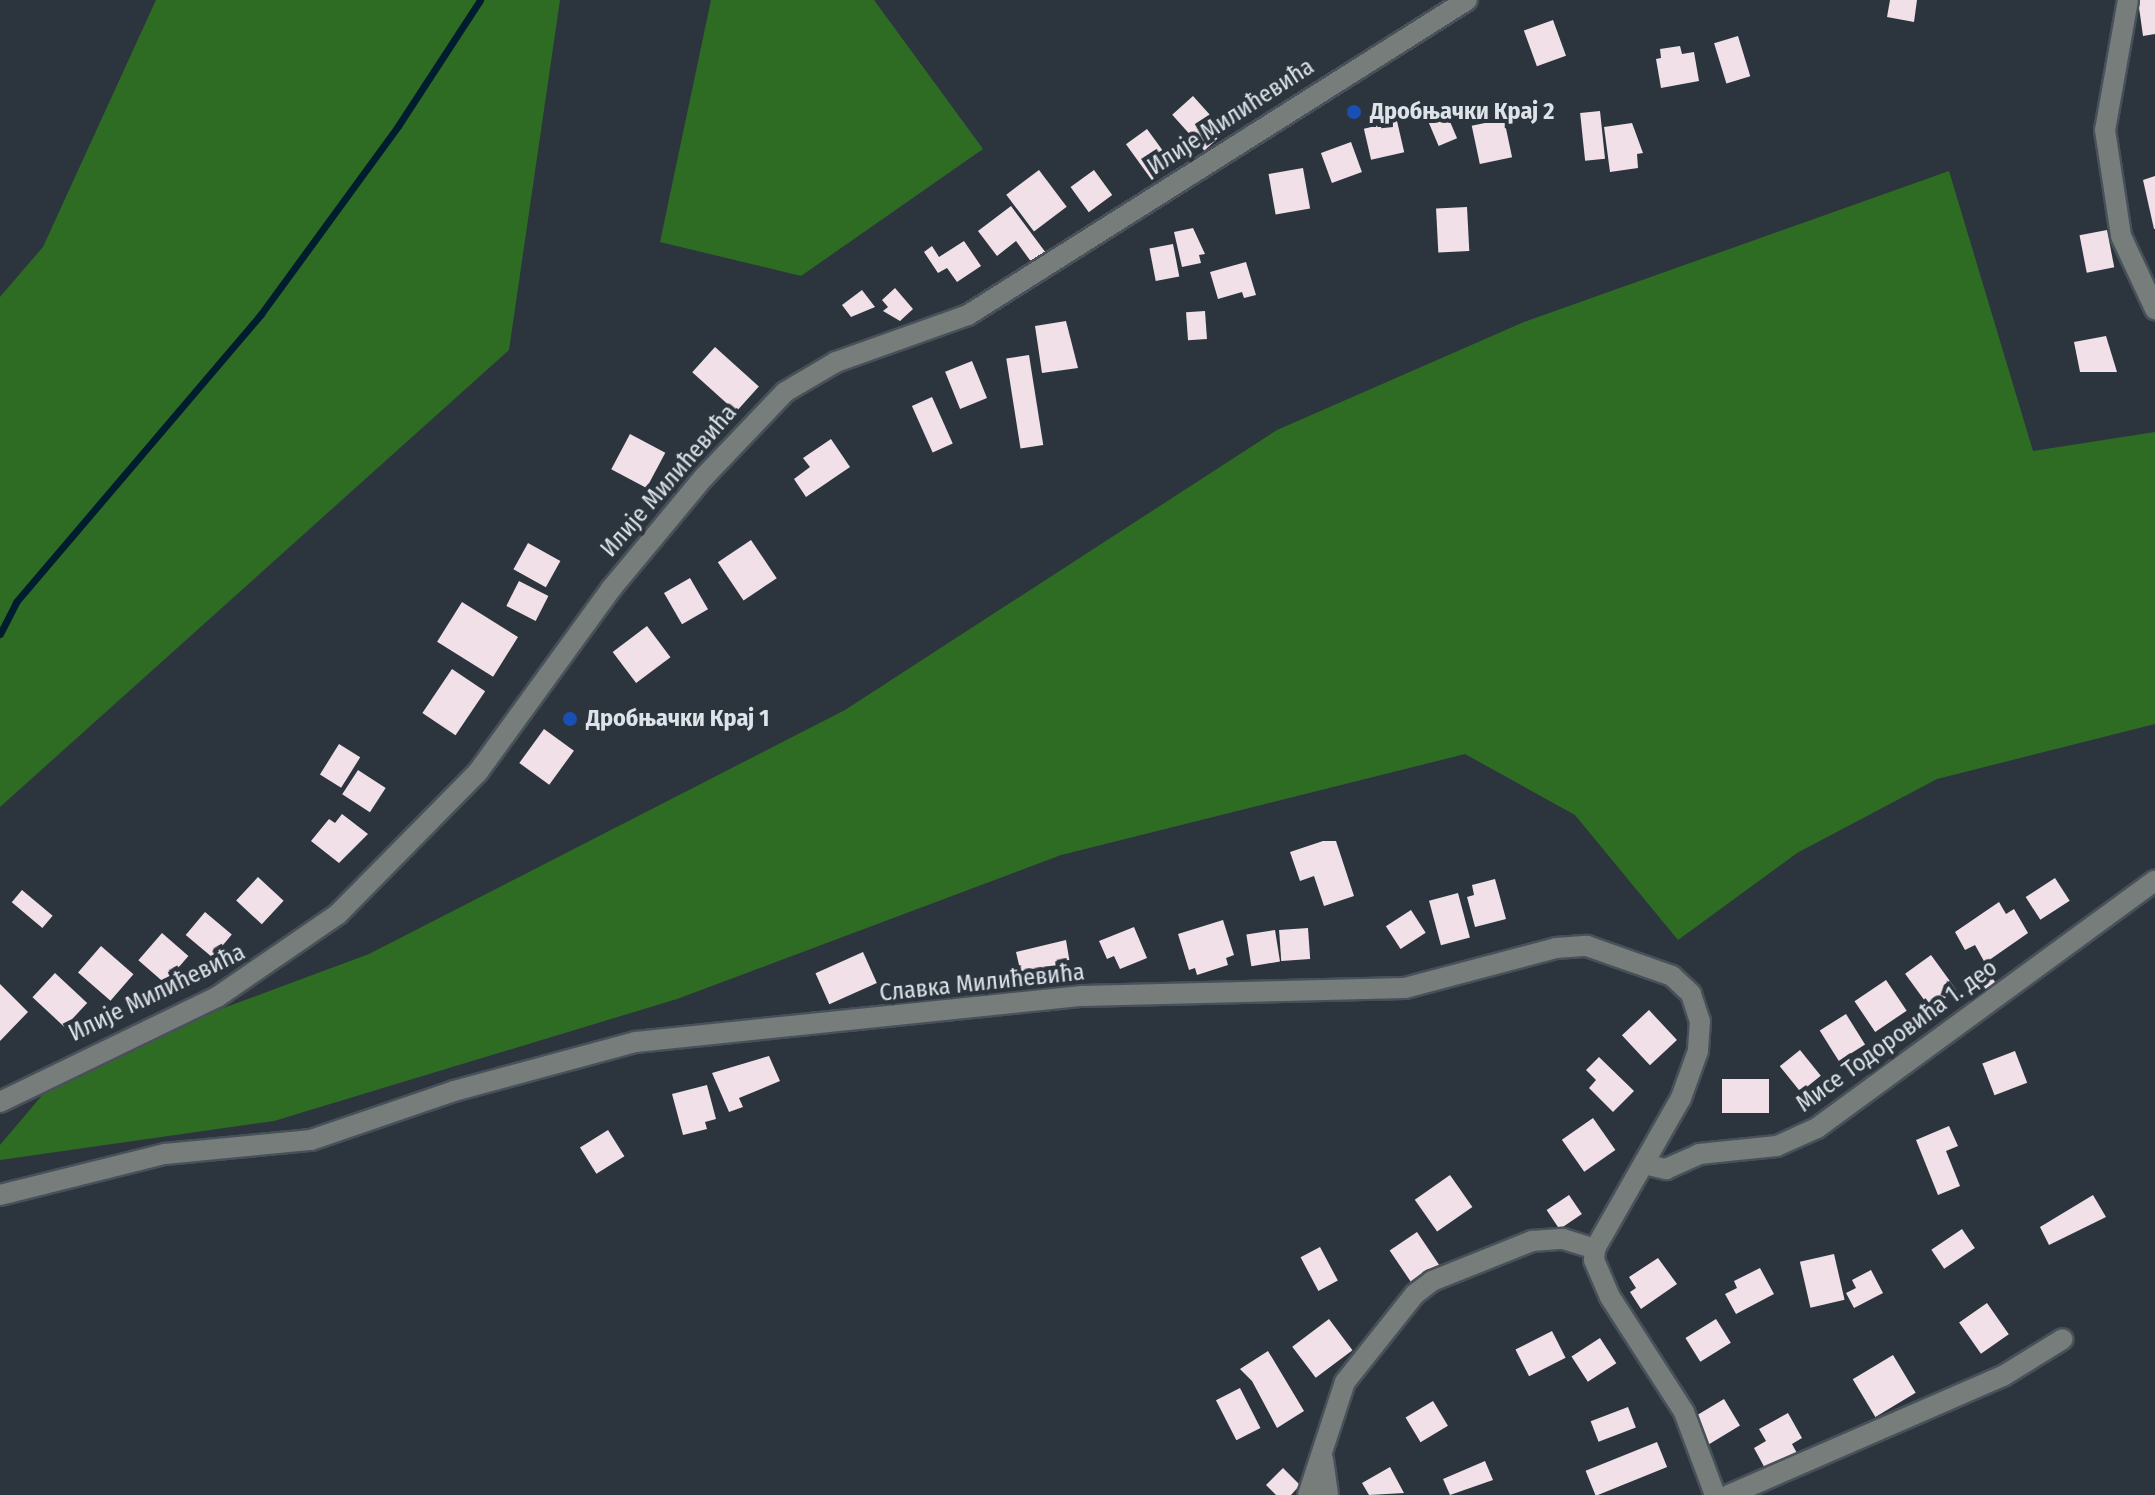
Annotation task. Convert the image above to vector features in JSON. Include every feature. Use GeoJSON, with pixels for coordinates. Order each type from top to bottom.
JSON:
{"type":"FeatureCollection","features":[{"type":"Feature","properties":{"kind":"street","name":"Илије Милићевића"},"geometry":{"type":"LineString","coordinates":[[0,1102],[217,997],[338,914],[478,772],[611,589],[704,477],[785,392],[836,362],[968,315],[1467,0]]}},
{"type":"Feature","properties":{"kind":"street"},"geometry":{"type":"LineString","coordinates":[[2128,0],[2105,130],[2121,236],[2155,309]]}},
{"type":"Feature","properties":{"kind":"street","name":"Мисе Тодоровића 1. део"},"geometry":{"type":"LineString","coordinates":[[1644,1164],[1666,1169],[1699,1154],[1777,1146],[1817,1128],[2155,881]]}},
{"type":"Feature","properties":{"kind":"street","name":"Славка Милићевића"},"geometry":{"type":"LineString","coordinates":[[0,1195],[165,1154],[311,1140],[454,1091],[636,1042],[1082,996],[1405,988],[1556,948],[1587,946],[1672,976],[1691,994],[1700,1021],[1698,1051],[1681,1098],[1595,1249]]}},
{"type":"Feature","properties":{"kind":"street"},"geometry":{"type":"LineString","coordinates":[[1308,1495],[1345,1382],[1393,1319],[1432,1281],[1532,1241],[1563,1239],[1595,1249],[1596,1268],[1610,1297],[1684,1412],[1715,1495]]}},
{"type":"Feature","properties":{"kind":"street"},"geometry":{"type":"LineString","coordinates":[[1729,1495],[2003,1376],[2063,1339]]}},
{"type":"Feature","properties":{"kind":"street"},"geometry":{"type":"LineString","coordinates":[[1322,1454],[1328,1495]]}},
{"type":"Feature","properties":{"kind":"green space"},"geometry":{"type":"Polygon","coordinates":[[[156,0],[560,0],[509,350],[0,807],[0,297],[43,247],[156,0]]]}},
{"type":"Feature","properties":{"kind":"green space"},"geometry":{"type":"Polygon","coordinates":[[[711,0],[874,0],[983,149],[801,276],[660,242],[711,0]]]}},
{"type":"Feature","properties":{"kind":"green space"},"geometry":{"type":"Polygon","coordinates":[[[1949,171],[2033,451],[2155,432],[2155,724],[1937,779],[1797,853],[1678,940],[1575,815],[1465,754],[1061,855],[677,999],[274,1121],[0,1160],[0,1145],[67,1066],[369,954],[845,710],[1277,430],[1524,322],[1949,171]]]}},
{"type":"Feature","properties":{"kind":"building"},"geometry":{"type":"Polygon","coordinates":[[[1890,0],[1917,0],[1914,22],[1887,17],[1890,0]]]}},
{"type":"Feature","properties":{"kind":"building"},"geometry":{"type":"Polygon","coordinates":[[[2138,0],[2155,0],[2155,34],[2143,36],[2138,0]]]}},
{"type":"Feature","properties":{"kind":"building"},"geometry":{"type":"Polygon","coordinates":[[[1553,20],[1566,56],[1537,66],[1524,31],[1553,20]]]}},
{"type":"Feature","properties":{"kind":"building"},"geometry":{"type":"Polygon","coordinates":[[[1738,36],[1750,76],[1726,83],[1714,43],[1738,36]]]}},
{"type":"Feature","properties":{"kind":"building"},"geometry":{"type":"Polygon","coordinates":[[[1680,46],[1682,54],[1694,52],[1699,81],[1661,88],[1656,59],[1661,58],[1660,49],[1680,46]]]}},
{"type":"Feature","properties":{"kind":"building"},"geometry":{"type":"Polygon","coordinates":[[[1193,96],[1225,132],[1204,150],[1172,115],[1193,96]]]}},
{"type":"Feature","properties":{"kind":"building"},"geometry":{"type":"Polygon","coordinates":[[[1443,105],[1457,138],[1439,146],[1425,113],[1443,105]]]}},
{"type":"Feature","properties":{"kind":"building"},"geometry":{"type":"Polygon","coordinates":[[[1600,111],[1605,159],[1585,161],[1580,113],[1600,111]]]}},
{"type":"Feature","properties":{"kind":"building"},"geometry":{"type":"Polygon","coordinates":[[[1504,119],[1512,157],[1480,164],[1472,126],[1504,119]]]}},
{"type":"Feature","properties":{"kind":"building"},"geometry":{"type":"Polygon","coordinates":[[[1397,121],[1404,152],[1371,160],[1364,129],[1397,121]]]}},
{"type":"Feature","properties":{"kind":"building"},"geometry":{"type":"Polygon","coordinates":[[[1632,123],[1643,153],[1637,154],[1638,168],[1610,172],[1604,127],[1632,123]]]}},
{"type":"Feature","properties":{"kind":"building"},"geometry":{"type":"Polygon","coordinates":[[[1147,129],[1173,165],[1152,180],[1126,144],[1147,129]]]}},
{"type":"Feature","properties":{"kind":"building"},"geometry":{"type":"Polygon","coordinates":[[[1351,142],[1362,172],[1332,183],[1321,153],[1351,142]]]}},
{"type":"Feature","properties":{"kind":"building"},"geometry":{"type":"Polygon","coordinates":[[[1303,168],[1310,208],[1276,214],[1269,174],[1303,168]]]}},
{"type":"Feature","properties":{"kind":"building"},"geometry":{"type":"Polygon","coordinates":[[[1039,170],[1067,207],[1034,231],[1006,195],[1039,170]]]}},
{"type":"Feature","properties":{"kind":"building"},"geometry":{"type":"Polygon","coordinates":[[[1094,170],[1112,195],[1089,212],[1071,187],[1094,170]]]}},
{"type":"Feature","properties":{"kind":"building"},"geometry":{"type":"Polygon","coordinates":[[[2155,176],[2155,229],[2154,229],[2143,180],[2155,176]]]}},
{"type":"Feature","properties":{"kind":"building"},"geometry":{"type":"Polygon","coordinates":[[[1011,206],[1046,253],[1032,263],[1016,241],[997,256],[978,231],[1011,206]]]}},
{"type":"Feature","properties":{"kind":"building"},"geometry":{"type":"Polygon","coordinates":[[[1467,207],[1469,251],[1438,253],[1436,209],[1467,207]]]}},
{"type":"Feature","properties":{"kind":"building"},"geometry":{"type":"Polygon","coordinates":[[[1193,228],[1205,254],[1199,255],[1201,263],[1182,267],[1174,232],[1193,228]]]}},
{"type":"Feature","properties":{"kind":"building"},"geometry":{"type":"Polygon","coordinates":[[[2107,230],[2114,267],[2087,273],[2080,235],[2107,230]]]}},
{"type":"Feature","properties":{"kind":"building"},"geometry":{"type":"Polygon","coordinates":[[[964,241],[981,266],[957,282],[947,268],[938,273],[924,252],[932,246],[939,257],[964,241]]]}},
{"type":"Feature","properties":{"kind":"building"},"geometry":{"type":"Polygon","coordinates":[[[1173,244],[1179,276],[1156,281],[1149,249],[1173,244]]]}},
{"type":"Feature","properties":{"kind":"building"},"geometry":{"type":"Polygon","coordinates":[[[1246,262],[1256,295],[1244,298],[1242,292],[1218,299],[1210,272],[1246,262]]]}},
{"type":"Feature","properties":{"kind":"building"},"geometry":{"type":"Polygon","coordinates":[[[895,288],[913,309],[900,321],[883,311],[888,307],[882,300],[895,288]]]}},
{"type":"Feature","properties":{"kind":"building"},"geometry":{"type":"Polygon","coordinates":[[[862,290],[875,307],[851,317],[842,305],[862,290]]]}},
{"type":"Feature","properties":{"kind":"building"},"geometry":{"type":"Polygon","coordinates":[[[1205,311],[1207,339],[1188,340],[1186,312],[1205,311]]]}},
{"type":"Feature","properties":{"kind":"building"},"geometry":{"type":"Polygon","coordinates":[[[1066,321],[1078,368],[1042,373],[1035,326],[1066,321]]]}},
{"type":"Feature","properties":{"kind":"building"},"geometry":{"type":"Polygon","coordinates":[[[2106,336],[2117,372],[2080,372],[2074,342],[2106,336]]]}},
{"type":"Feature","properties":{"kind":"building"},"geometry":{"type":"Polygon","coordinates":[[[715,347],[759,386],[736,412],[692,372],[715,347]]]}},
{"type":"Feature","properties":{"kind":"building"},"geometry":{"type":"Polygon","coordinates":[[[1029,355],[1043,445],[1021,448],[1006,359],[1029,355]]]}},
{"type":"Feature","properties":{"kind":"building"},"geometry":{"type":"Polygon","coordinates":[[[972,361],[987,398],[960,409],[945,372],[972,361]]]}},
{"type":"Feature","properties":{"kind":"building"},"geometry":{"type":"Polygon","coordinates":[[[932,397],[953,444],[933,453],[912,406],[932,397]]]}},
{"type":"Feature","properties":{"kind":"building"},"geometry":{"type":"Polygon","coordinates":[[[630,434],[665,453],[647,488],[611,469],[630,434]]]}},
{"type":"Feature","properties":{"kind":"building"},"geometry":{"type":"Polygon","coordinates":[[[831,439],[850,467],[806,497],[794,479],[810,467],[803,458],[831,439]]]}},
{"type":"Feature","properties":{"kind":"building"},"geometry":{"type":"Polygon","coordinates":[[[751,540],[777,578],[744,601],[718,562],[751,540]]]}},
{"type":"Feature","properties":{"kind":"building"},"geometry":{"type":"Polygon","coordinates":[[[528,543],[560,561],[546,587],[513,569],[528,543]]]}},
{"type":"Feature","properties":{"kind":"building"},"geometry":{"type":"Polygon","coordinates":[[[690,578],[708,609],[682,624],[664,593],[690,578]]]}},
{"type":"Feature","properties":{"kind":"building"},"geometry":{"type":"Polygon","coordinates":[[[519,581],[548,596],[536,621],[506,606],[519,581]]]}},
{"type":"Feature","properties":{"kind":"building"},"geometry":{"type":"Polygon","coordinates":[[[462,602],[518,637],[493,677],[437,642],[462,602]]]}},
{"type":"Feature","properties":{"kind":"building"},"geometry":{"type":"Polygon","coordinates":[[[647,626],[670,657],[636,683],[613,652],[647,626]]]}},
{"type":"Feature","properties":{"kind":"building"},"geometry":{"type":"Polygon","coordinates":[[[452,669],[485,691],[456,735],[422,713],[452,669]]]}},
{"type":"Feature","properties":{"kind":"building"},"geometry":{"type":"Polygon","coordinates":[[[544,729],[574,751],[549,785],[519,763],[544,729]]]}},
{"type":"Feature","properties":{"kind":"building"},"geometry":{"type":"Polygon","coordinates":[[[339,744],[360,757],[341,788],[320,775],[339,744]]]}},
{"type":"Feature","properties":{"kind":"building"},"geometry":{"type":"Polygon","coordinates":[[[358,770],[386,788],[370,812],[342,794],[358,770]]]}},
{"type":"Feature","properties":{"kind":"building"},"geometry":{"type":"Polygon","coordinates":[[[342,814],[368,834],[339,863],[311,841],[329,819],[335,823],[342,814]]]}},
{"type":"Feature","properties":{"kind":"building"},"geometry":{"type":"Polygon","coordinates":[[[1323,841],[1336,841],[1354,896],[1324,906],[1314,876],[1300,881],[1290,852],[1323,841]]]}},
{"type":"Feature","properties":{"kind":"building"},"geometry":{"type":"Polygon","coordinates":[[[258,877],[284,901],[262,924],[236,900],[258,877]]]}},
{"type":"Feature","properties":{"kind":"building"},"geometry":{"type":"Polygon","coordinates":[[[2055,878],[2070,901],[2040,920],[2026,897],[2055,878]]]}},
{"type":"Feature","properties":{"kind":"building"},"geometry":{"type":"Polygon","coordinates":[[[1495,879],[1506,919],[1475,927],[1467,897],[1474,895],[1472,885],[1495,879]]]}},
{"type":"Feature","properties":{"kind":"building"},"geometry":{"type":"Polygon","coordinates":[[[22,890],[53,916],[42,928],[12,902],[22,890]]]}},
{"type":"Feature","properties":{"kind":"building"},"geometry":{"type":"Polygon","coordinates":[[[1458,893],[1470,937],[1441,945],[1429,901],[1458,893]]]}},
{"type":"Feature","properties":{"kind":"building"},"geometry":{"type":"Polygon","coordinates":[[[1999,902],[2006,914],[2014,909],[2028,933],[1985,963],[1975,945],[1965,950],[1955,932],[1999,902]]]}},
{"type":"Feature","properties":{"kind":"building"},"geometry":{"type":"Polygon","coordinates":[[[1411,910],[1426,933],[1401,949],[1386,926],[1411,910]]]}},
{"type":"Feature","properties":{"kind":"building"},"geometry":{"type":"Polygon","coordinates":[[[205,912],[232,934],[213,957],[186,935],[205,912]]]}},
{"type":"Feature","properties":{"kind":"building"},"geometry":{"type":"Polygon","coordinates":[[[1223,920],[1234,955],[1226,958],[1228,965],[1197,975],[1195,968],[1189,970],[1178,934],[1223,920]]]}},
{"type":"Feature","properties":{"kind":"building"},"geometry":{"type":"Polygon","coordinates":[[[1134,927],[1147,958],[1120,969],[1114,956],[1107,959],[1099,941],[1134,927]]]}},
{"type":"Feature","properties":{"kind":"building"},"geometry":{"type":"Polygon","coordinates":[[[1308,928],[1310,959],[1281,961],[1279,930],[1308,928]]]}},
{"type":"Feature","properties":{"kind":"building"},"geometry":{"type":"Polygon","coordinates":[[[1275,930],[1280,962],[1251,966],[1246,935],[1275,930]]]}},
{"type":"Feature","properties":{"kind":"building"},"geometry":{"type":"Polygon","coordinates":[[[162,933],[188,956],[165,983],[138,960],[162,933]]]}},
{"type":"Feature","properties":{"kind":"building"},"geometry":{"type":"Polygon","coordinates":[[[1066,940],[1072,976],[1032,986],[1031,980],[1023,982],[1016,952],[1066,940]]]}},
{"type":"Feature","properties":{"kind":"building"},"geometry":{"type":"Polygon","coordinates":[[[101,946],[133,974],[110,1001],[78,972],[101,946]]]}},
{"type":"Feature","properties":{"kind":"building"},"geometry":{"type":"Polygon","coordinates":[[[863,952],[877,983],[829,1004],[815,973],[863,952]]]}},
{"type":"Feature","properties":{"kind":"building"},"geometry":{"type":"Polygon","coordinates":[[[1931,955],[1956,990],[1930,1009],[1905,974],[1931,955]]]}},
{"type":"Feature","properties":{"kind":"building"},"geometry":{"type":"Polygon","coordinates":[[[1985,966],[1997,985],[1982,994],[1971,975],[1985,966]]]}},
{"type":"Feature","properties":{"kind":"building"},"geometry":{"type":"Polygon","coordinates":[[[55,973],[87,1003],[65,1027],[32,997],[55,973]]]}},
{"type":"Feature","properties":{"kind":"building"},"geometry":{"type":"Polygon","coordinates":[[[1886,980],[1907,1011],[1875,1032],[1854,1001],[1886,980]]]}},
{"type":"Feature","properties":{"kind":"building"},"geometry":{"type":"Polygon","coordinates":[[[0,984],[28,1012],[0,1041],[0,984]]]}},
{"type":"Feature","properties":{"kind":"building"},"geometry":{"type":"Polygon","coordinates":[[[1649,1010],[1677,1040],[1650,1065],[1622,1035],[1649,1010]]]}},
{"type":"Feature","properties":{"kind":"building"},"geometry":{"type":"Polygon","coordinates":[[[1846,1014],[1865,1045],[1839,1061],[1820,1030],[1846,1014]]]}},
{"type":"Feature","properties":{"kind":"building"},"geometry":{"type":"Polygon","coordinates":[[[1800,1050],[1821,1076],[1801,1092],[1780,1066],[1800,1050]]]}},
{"type":"Feature","properties":{"kind":"building"},"geometry":{"type":"Polygon","coordinates":[[[2015,1051],[2027,1083],[1995,1095],[1982,1064],[2015,1051]]]}},
{"type":"Feature","properties":{"kind":"building"},"geometry":{"type":"Polygon","coordinates":[[[769,1056],[780,1081],[739,1098],[743,1107],[729,1112],[712,1073],[769,1056]]]}},
{"type":"Feature","properties":{"kind":"building"},"geometry":{"type":"Polygon","coordinates":[[[1599,1057],[1634,1091],[1613,1112],[1589,1088],[1596,1080],[1586,1070],[1599,1057]]]}},
{"type":"Feature","properties":{"kind":"building"},"geometry":{"type":"Polygon","coordinates":[[[1722,1079],[1769,1079],[1769,1113],[1722,1113],[1722,1079]]]}},
{"type":"Feature","properties":{"kind":"building"},"geometry":{"type":"Polygon","coordinates":[[[707,1085],[716,1119],[705,1122],[707,1129],[683,1135],[672,1094],[707,1085]]]}},
{"type":"Feature","properties":{"kind":"building"},"geometry":{"type":"Polygon","coordinates":[[[1593,1118],[1615,1150],[1584,1172],[1562,1140],[1593,1118]]]}},
{"type":"Feature","properties":{"kind":"building"},"geometry":{"type":"Polygon","coordinates":[[[1949,1126],[1958,1146],[1946,1151],[1960,1186],[1938,1195],[1916,1140],[1949,1126]]]}},
{"type":"Feature","properties":{"kind":"building"},"geometry":{"type":"Polygon","coordinates":[[[608,1130],[624,1156],[596,1174],[580,1147],[608,1130]]]}},
{"type":"Feature","properties":{"kind":"building"},"geometry":{"type":"Polygon","coordinates":[[[1450,1175],[1472,1207],[1437,1232],[1415,1200],[1450,1175]]]}},
{"type":"Feature","properties":{"kind":"building"},"geometry":{"type":"Polygon","coordinates":[[[1569,1195],[1582,1214],[1559,1229],[1547,1210],[1569,1195]]]}},
{"type":"Feature","properties":{"kind":"building"},"geometry":{"type":"Polygon","coordinates":[[[2093,1195],[2106,1217],[2049,1245],[2040,1227],[2093,1195]]]}},
{"type":"Feature","properties":{"kind":"building"},"geometry":{"type":"Polygon","coordinates":[[[1962,1229],[1975,1248],[1944,1269],[1931,1250],[1962,1229]]]}},
{"type":"Feature","properties":{"kind":"building"},"geometry":{"type":"Polygon","coordinates":[[[1417,1232],[1441,1268],[1414,1286],[1390,1250],[1417,1232]]]}},
{"type":"Feature","properties":{"kind":"building"},"geometry":{"type":"Polygon","coordinates":[[[1320,1247],[1338,1281],[1318,1291],[1301,1257],[1320,1247]]]}},
{"type":"Feature","properties":{"kind":"building"},"geometry":{"type":"Polygon","coordinates":[[[1834,1254],[1845,1300],[1810,1308],[1800,1262],[1834,1254]]]}},
{"type":"Feature","properties":{"kind":"building"},"geometry":{"type":"Polygon","coordinates":[[[1658,1258],[1677,1284],[1641,1309],[1630,1292],[1636,1288],[1629,1277],[1658,1258]]]}},
{"type":"Feature","properties":{"kind":"building"},"geometry":{"type":"Polygon","coordinates":[[[1760,1268],[1774,1294],[1736,1314],[1725,1294],[1737,1288],[1734,1281],[1760,1268]]]}},
{"type":"Feature","properties":{"kind":"building"},"geometry":{"type":"Polygon","coordinates":[[[1871,1270],[1883,1293],[1854,1308],[1846,1293],[1856,1288],[1852,1280],[1871,1270]]]}},
{"type":"Feature","properties":{"kind":"building"},"geometry":{"type":"Polygon","coordinates":[[[1987,1303],[2009,1334],[1981,1354],[1959,1323],[1987,1303]]]}},
{"type":"Feature","properties":{"kind":"building"},"geometry":{"type":"Polygon","coordinates":[[[1329,1319],[1352,1350],[1316,1378],[1292,1347],[1329,1319]]]}},
{"type":"Feature","properties":{"kind":"building"},"geometry":{"type":"Polygon","coordinates":[[[1716,1319],[1731,1343],[1700,1362],[1685,1338],[1716,1319]]]}},
{"type":"Feature","properties":{"kind":"building"},"geometry":{"type":"Polygon","coordinates":[[[1552,1331],[1566,1358],[1529,1376],[1515,1350],[1552,1331]]]}},
{"type":"Feature","properties":{"kind":"building"},"geometry":{"type":"Polygon","coordinates":[[[1600,1338],[1616,1363],[1588,1382],[1571,1357],[1600,1338]]]}},
{"type":"Feature","properties":{"kind":"building"},"geometry":{"type":"Polygon","coordinates":[[[1268,1351],[1304,1411],[1277,1428],[1252,1381],[1240,1369],[1268,1351]]]}},
{"type":"Feature","properties":{"kind":"building"},"geometry":{"type":"Polygon","coordinates":[[[1893,1355],[1916,1393],[1875,1417],[1853,1379],[1893,1355]]]}},
{"type":"Feature","properties":{"kind":"building"},"geometry":{"type":"Polygon","coordinates":[[[1240,1388],[1260,1428],[1236,1440],[1216,1400],[1240,1388]]]}},
{"type":"Feature","properties":{"kind":"building"},"geometry":{"type":"Polygon","coordinates":[[[1724,1399],[1740,1426],[1707,1445],[1691,1419],[1724,1399]]]}},
{"type":"Feature","properties":{"kind":"building"},"geometry":{"type":"Polygon","coordinates":[[[1433,1401],[1448,1426],[1421,1442],[1406,1417],[1433,1401]]]}},
{"type":"Feature","properties":{"kind":"building"},"geometry":{"type":"Polygon","coordinates":[[[1628,1407],[1636,1428],[1599,1442],[1591,1421],[1628,1407]]]}},
{"type":"Feature","properties":{"kind":"building"},"geometry":{"type":"Polygon","coordinates":[[[1788,1413],[1802,1438],[1792,1444],[1798,1455],[1767,1472],[1754,1448],[1766,1441],[1759,1429],[1788,1413]]]}},
{"type":"Feature","properties":{"kind":"building"},"geometry":{"type":"Polygon","coordinates":[[[1657,1442],[1667,1467],[1598,1495],[1586,1471],[1657,1442]]]}},
{"type":"Feature","properties":{"kind":"building"},"geometry":{"type":"Polygon","coordinates":[[[1485,1461],[1493,1480],[1450,1495],[1443,1479],[1485,1461]]]}},
{"type":"Feature","properties":{"kind":"building"},"geometry":{"type":"Polygon","coordinates":[[[1390,1467],[1404,1493],[1369,1495],[1362,1483],[1390,1467]]]}},
{"type":"Feature","properties":{"kind":"building"},"geometry":{"type":"Polygon","coordinates":[[[1283,1468],[1300,1485],[1291,1495],[1276,1495],[1266,1485],[1283,1468]]]}},
{"type":"Feature","properties":{"kind":"waterway"},"geometry":{"type":"LineString","coordinates":[[0,634],[16,602],[261,314],[398,126],[480,0]]}},
{"type":"Feature","properties":{"kind":"place","name":"Дробњачки Крај 2"},"geometry":{"type":"Point","coordinates":[1354,112]}},
{"type":"Feature","properties":{"kind":"place","name":"Дробњачки Крај 1"},"geometry":{"type":"Point","coordinates":[570,719]}}]}
